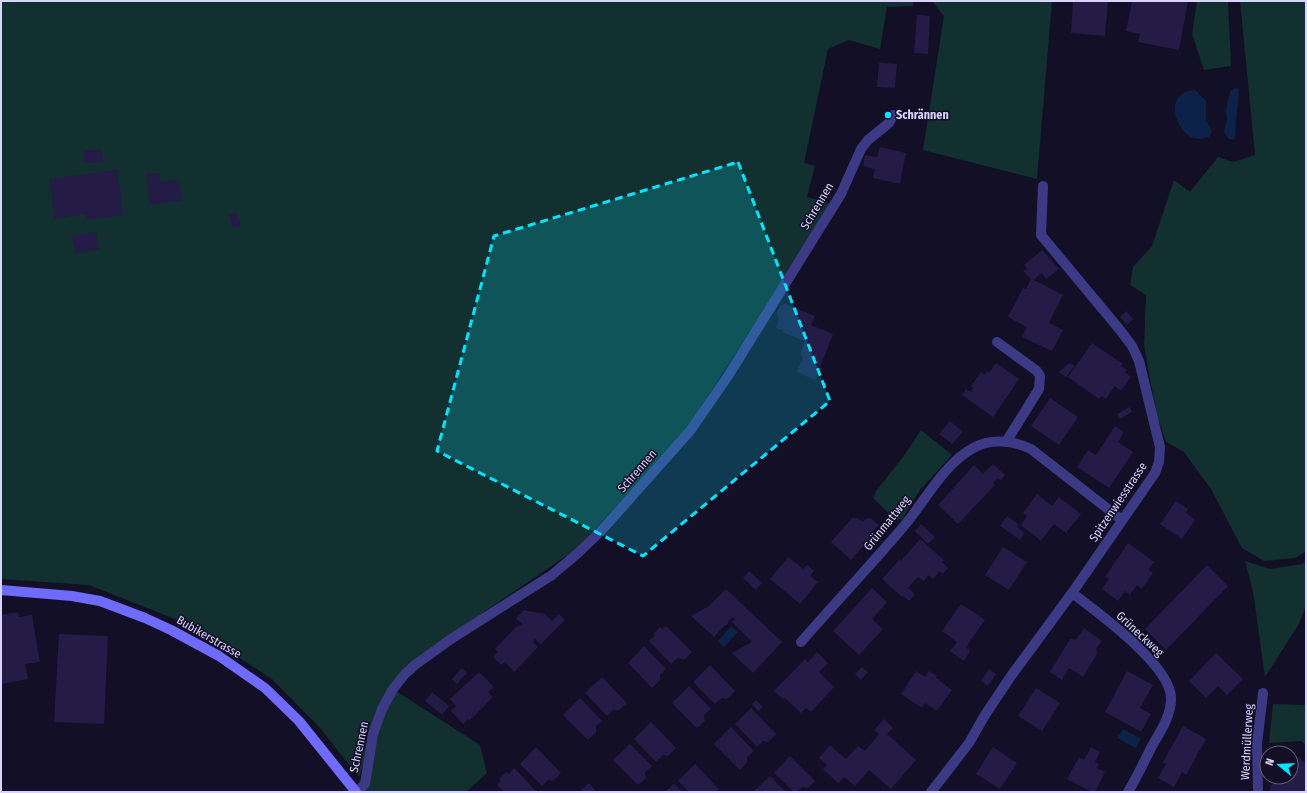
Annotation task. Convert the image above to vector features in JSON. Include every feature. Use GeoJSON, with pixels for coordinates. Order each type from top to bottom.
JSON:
{"type":"FeatureCollection","features":[{"type":"Feature","properties":{"kind":"street","name":"Schrennen"},"geometry":{"type":"LineString","coordinates":[[356,792],[365,784],[373,734],[382,709],[393,689],[405,674],[451,639],[552,575],[601,531],[690,431],[728,376],[841,194],[861,149],[868,140],[889,123],[894,115]]}},
{"type":"Feature","properties":{"kind":"street","name":"Spitzenwiesstrasse"},"geometry":{"type":"LineString","coordinates":[[931,792],[969,743],[985,715],[1011,676],[1072,593],[1155,474],[1159,462],[1160,447],[1139,361],[1132,346],[1041,235],[1043,186]]}},
{"type":"Feature","properties":{"kind":"street"},"geometry":{"type":"LineString","coordinates":[[997,342],[1037,371],[1040,376],[1039,389],[1006,442]]}},
{"type":"Feature","properties":{"kind":"street","name":"Grünmattweg"},"geometry":{"type":"LineString","coordinates":[[801,642],[905,524],[931,489],[959,458],[975,447],[984,444],[1006,442],[1020,445],[1031,450],[1122,520]]}},
{"type":"Feature","properties":{"kind":"street","name":"Bubikerstrasse"},"geometry":{"type":"LineString","coordinates":[[1,590],[72,596],[100,601],[145,618],[171,630],[219,656],[265,688],[293,716],[356,792]]}},
{"type":"Feature","properties":{"kind":"street","name":"Grüneckweg"},"geometry":{"type":"LineString","coordinates":[[1072,593],[1142,651],[1167,683],[1172,698],[1168,716],[1128,792]]}},
{"type":"Feature","properties":{"kind":"street","name":"Werdmüllerweg"},"geometry":{"type":"LineString","coordinates":[[1258,792],[1257,744],[1263,693]]}},
{"type":"Feature","properties":{"kind":"highlighted area"},"geometry":{"type":"Polygon","coordinates":[[[738,162],[830,401],[643,556],[437,451],[494,236],[738,162]]]}},
{"type":"Feature","properties":{"kind":"green space"},"geometry":{"type":"Polygon","coordinates":[[[1,1],[914,1],[913,6],[887,7],[880,49],[849,40],[828,49],[804,163],[815,166],[807,197],[832,204],[687,428],[578,548],[402,670],[365,736],[366,757],[359,777],[320,728],[272,679],[190,625],[89,585],[1,579],[1,1]]]}},
{"type":"Feature","properties":{"kind":"green space"},"geometry":{"type":"Polygon","coordinates":[[[932,1],[1052,1],[1037,179],[923,150],[944,16],[932,1]]]}},
{"type":"Feature","properties":{"kind":"green space"},"geometry":{"type":"Polygon","coordinates":[[[1197,1],[1228,1],[1231,66],[1204,70],[1192,34],[1197,1]]]}},
{"type":"Feature","properties":{"kind":"green space"},"geometry":{"type":"Polygon","coordinates":[[[1240,1],[1306,1],[1306,551],[1295,558],[1264,561],[1242,548],[1211,489],[1184,452],[1166,442],[1156,411],[1144,345],[1146,295],[1130,285],[1133,267],[1152,246],[1174,180],[1190,192],[1218,157],[1233,162],[1255,155],[1240,1]]]}},
{"type":"Feature","properties":{"kind":"green space"},"geometry":{"type":"Polygon","coordinates":[[[921,430],[952,455],[920,490],[902,519],[896,520],[873,498],[876,491],[903,457],[921,430]]]}},
{"type":"Feature","properties":{"kind":"green space"},"geometry":{"type":"Polygon","coordinates":[[[1245,561],[1270,569],[1302,564],[1306,561],[1306,605],[1299,624],[1265,677],[1253,591],[1245,561]]]}},
{"type":"Feature","properties":{"kind":"green space"},"geometry":{"type":"Polygon","coordinates":[[[393,689],[480,745],[487,773],[466,792],[356,792],[365,784],[373,734],[393,689]]]}},
{"type":"Feature","properties":{"kind":"green space"},"geometry":{"type":"Polygon","coordinates":[[[1273,704],[1306,705],[1306,746],[1302,741],[1269,743],[1273,704]]]}},
{"type":"Feature","properties":{"kind":"water"},"geometry":{"type":"Polygon","coordinates":[[[1235,88],[1239,89],[1236,133],[1234,140],[1229,139],[1224,132],[1227,119],[1226,109],[1230,91],[1235,88]]]}},
{"type":"Feature","properties":{"kind":"water"},"geometry":{"type":"Polygon","coordinates":[[[1195,90],[1206,101],[1206,121],[1212,131],[1209,137],[1200,139],[1191,137],[1184,132],[1179,124],[1175,106],[1178,98],[1184,93],[1195,90]]]}},
{"type":"Feature","properties":{"kind":"water"},"geometry":{"type":"Polygon","coordinates":[[[731,626],[738,632],[724,647],[718,641],[731,626]]]}},
{"type":"Feature","properties":{"kind":"water"},"geometry":{"type":"Polygon","coordinates":[[[1123,729],[1141,739],[1136,748],[1117,738],[1123,729]]]}},
{"type":"Feature","properties":{"kind":"building"},"geometry":{"type":"Polygon","coordinates":[[[1073,1],[1108,1],[1105,36],[1071,33],[1073,1]]]}},
{"type":"Feature","properties":{"kind":"building"},"geometry":{"type":"Polygon","coordinates":[[[1132,1],[1188,1],[1179,50],[1138,42],[1140,34],[1126,31],[1132,1]]]}},
{"type":"Feature","properties":{"kind":"building"},"geometry":{"type":"Polygon","coordinates":[[[917,15],[930,16],[928,54],[914,53],[917,15]]]}},
{"type":"Feature","properties":{"kind":"building"},"geometry":{"type":"Polygon","coordinates":[[[879,63],[897,64],[895,88],[877,87],[879,63]]]}},
{"type":"Feature","properties":{"kind":"building"},"geometry":{"type":"Polygon","coordinates":[[[880,147],[906,153],[900,184],[873,178],[875,169],[863,166],[865,155],[877,157],[880,147]]]}},
{"type":"Feature","properties":{"kind":"building"},"geometry":{"type":"Polygon","coordinates":[[[102,149],[103,162],[84,163],[84,151],[102,149]]]}},
{"type":"Feature","properties":{"kind":"building"},"geometry":{"type":"Polygon","coordinates":[[[117,170],[123,215],[86,220],[85,214],[55,219],[49,179],[117,170]]]}},
{"type":"Feature","properties":{"kind":"building"},"geometry":{"type":"Polygon","coordinates":[[[159,173],[160,182],[178,179],[182,200],[151,205],[146,174],[159,173]]]}},
{"type":"Feature","properties":{"kind":"building"},"geometry":{"type":"Polygon","coordinates":[[[237,213],[241,226],[233,228],[229,215],[237,213]]]}},
{"type":"Feature","properties":{"kind":"building"},"geometry":{"type":"Polygon","coordinates":[[[96,232],[99,250],[75,254],[72,235],[96,232]]]}},
{"type":"Feature","properties":{"kind":"building"},"geometry":{"type":"Polygon","coordinates":[[[1042,250],[1059,269],[1046,279],[1041,273],[1034,280],[1063,295],[1049,323],[1063,330],[1052,351],[1022,337],[1027,327],[1008,317],[1023,288],[1026,289],[1031,279],[1023,271],[1027,269],[1024,265],[1042,250]]]}},
{"type":"Feature","properties":{"kind":"building"},"geometry":{"type":"Polygon","coordinates":[[[785,304],[815,316],[811,325],[833,334],[815,380],[797,372],[803,357],[800,355],[805,341],[776,328],[779,319],[777,314],[778,310],[780,306],[785,304]]]}},
{"type":"Feature","properties":{"kind":"building"},"geometry":{"type":"Polygon","coordinates":[[[1126,311],[1133,319],[1127,325],[1120,317],[1126,311]]]}},
{"type":"Feature","properties":{"kind":"building"},"geometry":{"type":"Polygon","coordinates":[[[1092,343],[1123,364],[1121,366],[1127,370],[1125,372],[1131,377],[1121,391],[1115,386],[1106,399],[1102,396],[1099,399],[1068,377],[1092,343]]]}},
{"type":"Feature","properties":{"kind":"building"},"geometry":{"type":"Polygon","coordinates":[[[996,363],[1019,379],[993,417],[962,395],[966,389],[971,392],[973,388],[971,386],[981,372],[985,375],[987,371],[989,373],[996,363]]]}},
{"type":"Feature","properties":{"kind":"building"},"geometry":{"type":"Polygon","coordinates":[[[1070,363],[1075,366],[1066,377],[1058,372],[1070,363]]]}},
{"type":"Feature","properties":{"kind":"building"},"geometry":{"type":"Polygon","coordinates":[[[1050,398],[1078,417],[1059,445],[1031,426],[1050,398]]]}},
{"type":"Feature","properties":{"kind":"building"},"geometry":{"type":"Polygon","coordinates":[[[1130,407],[1132,412],[1120,419],[1117,414],[1130,407]]]}},
{"type":"Feature","properties":{"kind":"building"},"geometry":{"type":"Polygon","coordinates":[[[950,421],[963,432],[952,444],[939,434],[950,421]]]}},
{"type":"Feature","properties":{"kind":"building"},"geometry":{"type":"Polygon","coordinates":[[[1115,426],[1124,432],[1118,442],[1133,452],[1109,488],[1077,467],[1088,450],[1096,455],[1115,426]]]}},
{"type":"Feature","properties":{"kind":"building"},"geometry":{"type":"Polygon","coordinates":[[[993,464],[1005,475],[1001,480],[998,478],[993,483],[995,485],[958,524],[938,505],[974,465],[983,474],[993,464]]]}},
{"type":"Feature","properties":{"kind":"building"},"geometry":{"type":"Polygon","coordinates":[[[1037,494],[1052,506],[1059,497],[1081,514],[1066,533],[1054,524],[1041,541],[1021,525],[1027,516],[1023,513],[1037,494]]]}},
{"type":"Feature","properties":{"kind":"building"},"geometry":{"type":"Polygon","coordinates":[[[1176,501],[1188,509],[1186,513],[1195,520],[1182,539],[1160,524],[1176,501]]]}},
{"type":"Feature","properties":{"kind":"building"},"geometry":{"type":"Polygon","coordinates":[[[1007,516],[1019,525],[1017,527],[1025,533],[1020,540],[1000,526],[1007,516]]]}},
{"type":"Feature","properties":{"kind":"building"},"geometry":{"type":"Polygon","coordinates":[[[853,517],[855,519],[856,517],[863,522],[870,518],[879,525],[871,533],[873,535],[851,560],[831,542],[853,517]]]}},
{"type":"Feature","properties":{"kind":"building"},"geometry":{"type":"Polygon","coordinates":[[[921,524],[935,537],[928,544],[915,531],[921,524]]]}},
{"type":"Feature","properties":{"kind":"building"},"geometry":{"type":"Polygon","coordinates":[[[920,539],[944,560],[942,562],[948,568],[943,574],[940,571],[933,579],[928,575],[924,581],[918,577],[908,588],[915,594],[909,601],[903,596],[902,597],[882,579],[900,559],[901,561],[920,539]]]}},
{"type":"Feature","properties":{"kind":"building"},"geometry":{"type":"Polygon","coordinates":[[[1128,543],[1154,562],[1148,570],[1153,573],[1142,589],[1137,585],[1130,595],[1125,591],[1118,601],[1102,589],[1109,579],[1105,577],[1128,543]]]}},
{"type":"Feature","properties":{"kind":"building"},"geometry":{"type":"Polygon","coordinates":[[[1003,547],[1027,562],[1009,590],[985,575],[1003,547]]]}},
{"type":"Feature","properties":{"kind":"building"},"geometry":{"type":"Polygon","coordinates":[[[788,557],[803,569],[807,565],[814,571],[810,576],[818,582],[800,604],[770,579],[788,557]]]}},
{"type":"Feature","properties":{"kind":"building"},"geometry":{"type":"Polygon","coordinates":[[[1207,565],[1228,586],[1166,650],[1145,629],[1207,565]]]}},
{"type":"Feature","properties":{"kind":"building"},"geometry":{"type":"Polygon","coordinates":[[[749,571],[762,583],[756,590],[743,578],[749,571]]]}},
{"type":"Feature","properties":{"kind":"building"},"geometry":{"type":"Polygon","coordinates":[[[872,588],[887,602],[872,619],[883,629],[859,655],[833,631],[872,588]]]}},
{"type":"Feature","properties":{"kind":"building"},"geometry":{"type":"Polygon","coordinates":[[[726,589],[782,642],[753,673],[732,653],[752,642],[732,622],[735,619],[733,617],[714,637],[691,616],[709,606],[726,589]]]}},
{"type":"Feature","properties":{"kind":"building"},"geometry":{"type":"Polygon","coordinates":[[[961,604],[985,620],[966,647],[970,651],[964,661],[950,651],[957,642],[942,631],[961,604]]]}},
{"type":"Feature","properties":{"kind":"building"},"geometry":{"type":"Polygon","coordinates":[[[524,610],[545,614],[552,621],[559,614],[565,620],[541,644],[535,639],[533,642],[538,647],[514,672],[505,662],[501,665],[493,657],[498,652],[495,649],[517,626],[518,627],[522,624],[516,618],[524,610]]]}},
{"type":"Feature","properties":{"kind":"building"},"geometry":{"type":"Polygon","coordinates":[[[18,612],[19,617],[32,615],[40,662],[25,664],[28,679],[1,684],[1,615],[18,612]]]}},
{"type":"Feature","properties":{"kind":"building"},"geometry":{"type":"Polygon","coordinates":[[[666,626],[692,652],[684,660],[678,658],[671,664],[649,641],[660,627],[662,629],[666,626]]]}},
{"type":"Feature","properties":{"kind":"building"},"geometry":{"type":"Polygon","coordinates":[[[1084,628],[1102,641],[1096,649],[1097,654],[1083,677],[1069,668],[1062,680],[1050,672],[1070,639],[1076,640],[1084,628]]]}},
{"type":"Feature","properties":{"kind":"building"},"geometry":{"type":"Polygon","coordinates":[[[59,634],[108,636],[104,724],[54,722],[59,634]]]}},
{"type":"Feature","properties":{"kind":"building"},"geometry":{"type":"Polygon","coordinates":[[[644,646],[666,669],[660,675],[660,680],[652,688],[628,663],[644,646]]]}},
{"type":"Feature","properties":{"kind":"building"},"geometry":{"type":"Polygon","coordinates":[[[817,652],[828,663],[819,672],[834,687],[811,712],[806,708],[801,713],[785,698],[783,699],[774,691],[805,659],[808,662],[817,652]]]}},
{"type":"Feature","properties":{"kind":"building"},"geometry":{"type":"Polygon","coordinates":[[[1216,653],[1243,679],[1227,695],[1218,686],[1206,698],[1189,681],[1216,653]]]}},
{"type":"Feature","properties":{"kind":"building"},"geometry":{"type":"Polygon","coordinates":[[[710,665],[735,691],[727,699],[722,698],[715,704],[693,682],[710,665]]]}},
{"type":"Feature","properties":{"kind":"building"},"geometry":{"type":"Polygon","coordinates":[[[862,667],[868,672],[861,680],[855,674],[862,667]]]}},
{"type":"Feature","properties":{"kind":"building"},"geometry":{"type":"Polygon","coordinates":[[[462,668],[467,673],[457,684],[452,679],[462,668]]]}},
{"type":"Feature","properties":{"kind":"building"},"geometry":{"type":"Polygon","coordinates":[[[989,669],[996,674],[988,686],[981,681],[989,669]]]}},
{"type":"Feature","properties":{"kind":"building"},"geometry":{"type":"Polygon","coordinates":[[[916,671],[925,677],[929,671],[937,676],[936,678],[952,690],[937,711],[925,703],[922,708],[901,694],[916,671]]]}},
{"type":"Feature","properties":{"kind":"building"},"geometry":{"type":"Polygon","coordinates":[[[1127,671],[1153,685],[1140,708],[1151,714],[1141,732],[1105,712],[1127,671]]]}},
{"type":"Feature","properties":{"kind":"building"},"geometry":{"type":"Polygon","coordinates":[[[479,672],[494,687],[488,692],[493,697],[469,721],[468,719],[463,724],[451,711],[456,706],[450,699],[479,672]]]}},
{"type":"Feature","properties":{"kind":"building"},"geometry":{"type":"Polygon","coordinates":[[[602,677],[627,703],[619,710],[613,710],[607,716],[585,693],[602,677]]]}},
{"type":"Feature","properties":{"kind":"building"},"geometry":{"type":"Polygon","coordinates":[[[689,686],[711,709],[704,715],[705,721],[697,728],[672,703],[689,686]]]}},
{"type":"Feature","properties":{"kind":"building"},"geometry":{"type":"Polygon","coordinates":[[[1036,688],[1060,703],[1042,731],[1018,716],[1036,688]]]}},
{"type":"Feature","properties":{"kind":"building"},"geometry":{"type":"Polygon","coordinates":[[[432,692],[449,706],[442,715],[425,701],[432,692]]]}},
{"type":"Feature","properties":{"kind":"building"},"geometry":{"type":"Polygon","coordinates":[[[580,698],[602,721],[596,726],[596,732],[588,740],[563,715],[580,698]]]}},
{"type":"Feature","properties":{"kind":"building"},"geometry":{"type":"Polygon","coordinates":[[[756,700],[763,707],[758,711],[752,704],[756,700]]]}},
{"type":"Feature","properties":{"kind":"building"},"geometry":{"type":"Polygon","coordinates":[[[751,708],[776,734],[768,742],[763,741],[757,747],[735,724],[751,708]]]}},
{"type":"Feature","properties":{"kind":"building"},"geometry":{"type":"Polygon","coordinates":[[[884,719],[893,728],[887,734],[916,760],[891,789],[869,770],[855,786],[844,777],[838,783],[823,769],[827,765],[819,758],[830,745],[846,759],[858,746],[865,751],[879,734],[874,730],[884,719]]]}},
{"type":"Feature","properties":{"kind":"building"},"geometry":{"type":"Polygon","coordinates":[[[651,722],[676,748],[668,756],[663,755],[656,762],[634,739],[651,722]]]}},
{"type":"Feature","properties":{"kind":"building"},"geometry":{"type":"Polygon","coordinates":[[[1183,726],[1206,739],[1186,775],[1182,772],[1174,787],[1158,778],[1166,764],[1163,762],[1183,726]]]}},
{"type":"Feature","properties":{"kind":"building"},"geometry":{"type":"Polygon","coordinates":[[[731,727],[754,751],[747,757],[747,762],[740,770],[714,744],[731,727]]]}},
{"type":"Feature","properties":{"kind":"building"},"geometry":{"type":"Polygon","coordinates":[[[630,744],[652,766],[645,772],[646,778],[638,785],[613,760],[630,744]]]}},
{"type":"Feature","properties":{"kind":"building"},"geometry":{"type":"Polygon","coordinates":[[[536,747],[561,773],[553,781],[548,780],[542,786],[520,764],[536,747]]]}},
{"type":"Feature","properties":{"kind":"building"},"geometry":{"type":"Polygon","coordinates":[[[993,747],[1017,763],[1000,789],[976,774],[993,747]]]}},
{"type":"Feature","properties":{"kind":"building"},"geometry":{"type":"Polygon","coordinates":[[[1091,747],[1100,752],[1095,762],[1099,764],[1097,768],[1105,772],[1095,792],[1092,792],[1067,779],[1079,757],[1084,760],[1091,747]]]}},
{"type":"Feature","properties":{"kind":"building"},"geometry":{"type":"Polygon","coordinates":[[[790,756],[815,781],[808,788],[802,787],[797,792],[794,792],[774,773],[790,756]]]}},
{"type":"Feature","properties":{"kind":"building"},"geometry":{"type":"Polygon","coordinates":[[[1299,758],[1306,764],[1306,792],[1270,792],[1270,787],[1272,785],[1299,785],[1299,758]]]}},
{"type":"Feature","properties":{"kind":"building"},"geometry":{"type":"Polygon","coordinates":[[[695,764],[719,789],[716,792],[689,792],[678,781],[695,764]]]}},
{"type":"Feature","properties":{"kind":"building"},"geometry":{"type":"Polygon","coordinates":[[[514,768],[536,791],[535,792],[504,792],[497,785],[501,781],[499,779],[506,772],[509,774],[514,768]]]}},
{"type":"Feature","properties":{"kind":"building"},"geometry":{"type":"Polygon","coordinates":[[[770,776],[786,792],[753,792],[770,776]]]}},
{"type":"Feature","properties":{"kind":"building"},"geometry":{"type":"Polygon","coordinates":[[[589,783],[597,792],[579,792],[589,783]]]}},
{"type":"Feature","properties":{"kind":"building"},"geometry":{"type":"Polygon","coordinates":[[[674,784],[682,792],[665,792],[674,784]]]}},
{"type":"Feature","properties":{"kind":"place","name":"Schrännen"},"geometry":{"type":"Point","coordinates":[888,115]}}]}
